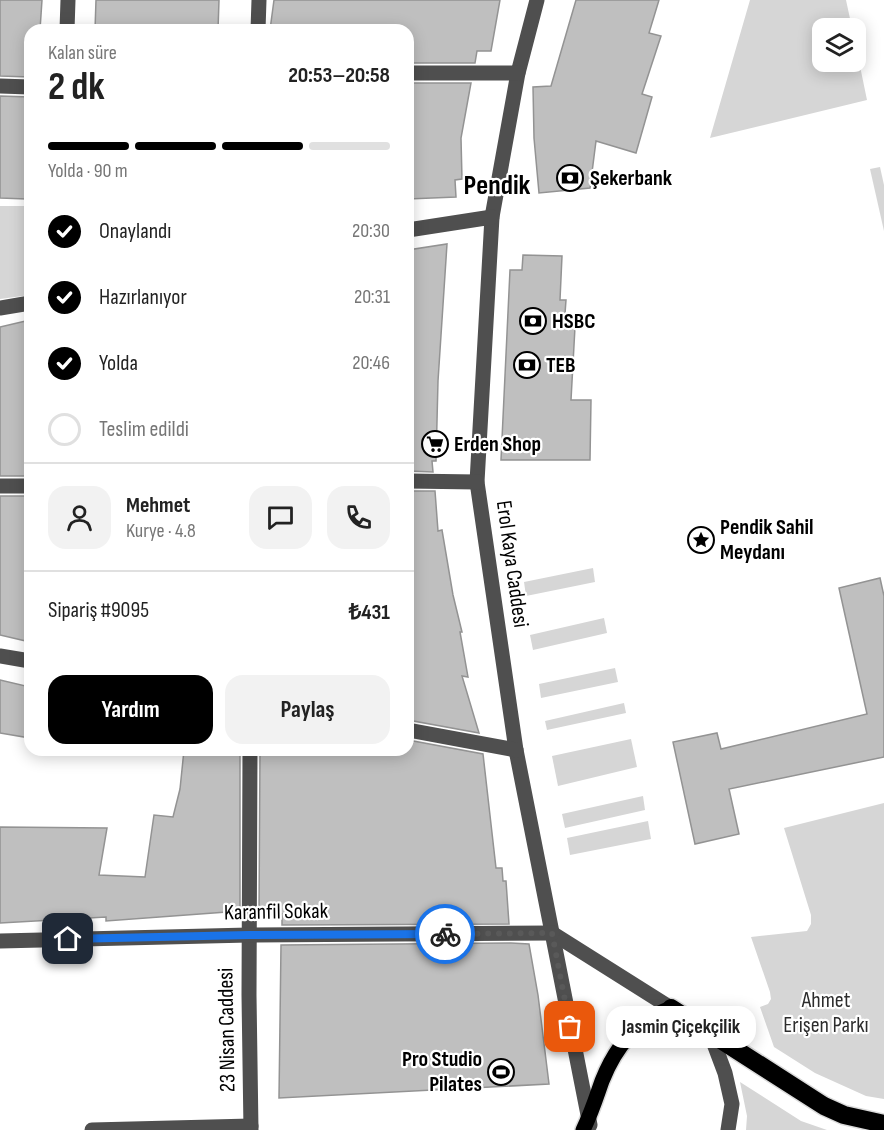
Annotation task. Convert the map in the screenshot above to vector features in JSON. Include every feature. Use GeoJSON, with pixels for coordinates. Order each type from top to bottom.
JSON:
{"type":"FeatureCollection","features":[{"type":"Feature","properties":{"kind":"highway"},"geometry":{"type":"LineString","coordinates":[[671,1008],[824,1106],[844,1115],[884,1124]]}},
{"type":"Feature","properties":{"kind":"main road"},"geometry":{"type":"LineString","coordinates":[[588,1127],[602,1081],[623,1044],[642,1023],[654,1014],[671,1008]]}},
{"type":"Feature","properties":{"kind":"street"},"geometry":{"type":"LineString","coordinates":[[67,24],[68,0]]}},
{"type":"Feature","properties":{"kind":"street"},"geometry":{"type":"LineString","coordinates":[[258,24],[259,0]]}},
{"type":"Feature","properties":{"kind":"street","name":"Erol Kaya Caddesi"},"geometry":{"type":"LineString","coordinates":[[537,0],[518,73],[492,217],[477,482],[516,750],[588,1127]]}},
{"type":"Feature","properties":{"kind":"street"},"geometry":{"type":"LineString","coordinates":[[414,73],[518,73]]}},
{"type":"Feature","properties":{"kind":"street"},"geometry":{"type":"LineString","coordinates":[[0,86],[24,87]]}},
{"type":"Feature","properties":{"kind":"street"},"geometry":{"type":"LineString","coordinates":[[414,229],[492,217]]}},
{"type":"Feature","properties":{"kind":"street"},"geometry":{"type":"LineString","coordinates":[[0,308],[24,304]]}},
{"type":"Feature","properties":{"kind":"street"},"geometry":{"type":"LineString","coordinates":[[414,482],[477,482]]}},
{"type":"Feature","properties":{"kind":"street"},"geometry":{"type":"LineString","coordinates":[[0,486],[24,486]]}},
{"type":"Feature","properties":{"kind":"street"},"geometry":{"type":"LineString","coordinates":[[0,656],[24,661]]}},
{"type":"Feature","properties":{"kind":"street"},"geometry":{"type":"LineString","coordinates":[[414,731],[516,750]]}},
{"type":"Feature","properties":{"kind":"street","name":"23 Nisan Caddesi"},"geometry":{"type":"LineString","coordinates":[[250,756],[251,1128]]}},
{"type":"Feature","properties":{"kind":"street"},"geometry":{"type":"LineString","coordinates":[[552,933],[671,1008]]}},
{"type":"Feature","properties":{"kind":"street","name":"Karanfil Sokak"},"geometry":{"type":"LineString","coordinates":[[0,941],[249,935],[552,933]]}},
{"type":"Feature","properties":{"kind":"street"},"geometry":{"type":"LineString","coordinates":[[710,1033],[725,1073],[732,1104],[728,1130]]}},
{"type":"Feature","properties":{"kind":"street"},"geometry":{"type":"LineString","coordinates":[[92,1130],[251,1128]]}},
{"type":"Feature","properties":{"kind":"green space"},"geometry":{"type":"Polygon","coordinates":[[[750,0],[846,0],[850,18],[812,18],[812,72],[861,72],[867,100],[710,138],[750,0]]]}},
{"type":"Feature","properties":{"kind":"green space"},"geometry":{"type":"Polygon","coordinates":[[[880,167],[884,185],[884,231],[870,169],[880,167]]]}},
{"type":"Feature","properties":{"kind":"green space"},"geometry":{"type":"Polygon","coordinates":[[[0,206],[24,206],[24,296],[0,299],[0,206]]]}},
{"type":"Feature","properties":{"kind":"green space"},"geometry":{"type":"Polygon","coordinates":[[[593,568],[595,582],[526,596],[524,582],[593,568]]]}},
{"type":"Feature","properties":{"kind":"green space"},"geometry":{"type":"Polygon","coordinates":[[[604,618],[607,633],[533,650],[530,635],[604,618]]]}},
{"type":"Feature","properties":{"kind":"green space"},"geometry":{"type":"Polygon","coordinates":[[[615,668],[618,682],[541,698],[539,684],[615,668]]]}},
{"type":"Feature","properties":{"kind":"green space"},"geometry":{"type":"Polygon","coordinates":[[[624,703],[626,713],[547,730],[545,721],[624,703]]]}},
{"type":"Feature","properties":{"kind":"green space"},"geometry":{"type":"Polygon","coordinates":[[[631,739],[637,767],[558,786],[552,756],[631,739]]]}},
{"type":"Feature","properties":{"kind":"green space"},"geometry":{"type":"Polygon","coordinates":[[[643,796],[645,810],[565,828],[562,814],[643,796]]]}},
{"type":"Feature","properties":{"kind":"green space","name":"Ahmet Erişen Parkı"},"geometry":{"type":"Polygon","coordinates":[[[884,803],[884,1099],[866,1096],[815,1073],[774,1047],[760,1007],[768,1004],[771,999],[770,992],[751,937],[807,931],[811,924],[811,915],[784,828],[884,803]]]}},
{"type":"Feature","properties":{"kind":"green space"},"geometry":{"type":"Polygon","coordinates":[[[648,821],[651,839],[570,855],[567,838],[648,821]]]}},
{"type":"Feature","properties":{"kind":"green space"},"geometry":{"type":"Polygon","coordinates":[[[740,1082],[801,1121],[827,1130],[746,1130],[747,1116],[740,1082]]]}},
{"type":"Feature","properties":{"kind":"building"},"geometry":{"type":"Polygon","coordinates":[[[0,0],[42,0],[40,24],[24,24],[24,77],[0,76],[0,0]]]}},
{"type":"Feature","properties":{"kind":"building"},"geometry":{"type":"Polygon","coordinates":[[[96,0],[219,0],[218,24],[95,24],[96,0]]]}},
{"type":"Feature","properties":{"kind":"building"},"geometry":{"type":"Polygon","coordinates":[[[274,0],[500,0],[491,51],[477,51],[475,63],[414,63],[414,24],[271,24],[274,0]]]}},
{"type":"Feature","properties":{"kind":"building"},"geometry":{"type":"Polygon","coordinates":[[[576,0],[659,0],[649,33],[661,36],[642,94],[652,97],[636,153],[596,141],[590,188],[539,193],[534,138],[533,87],[551,86],[576,0]]]}},
{"type":"Feature","properties":{"kind":"building"},"geometry":{"type":"Polygon","coordinates":[[[414,83],[471,83],[461,138],[462,179],[455,180],[456,197],[414,199],[414,83]]]}},
{"type":"Feature","properties":{"kind":"building"},"geometry":{"type":"Polygon","coordinates":[[[0,96],[24,97],[24,199],[0,198],[0,96]]]}},
{"type":"Feature","properties":{"kind":"building"},"geometry":{"type":"Polygon","coordinates":[[[447,244],[438,381],[436,461],[432,461],[433,472],[414,471],[414,249],[447,244]]]}},
{"type":"Feature","properties":{"kind":"building"},"geometry":{"type":"Polygon","coordinates":[[[523,255],[562,256],[560,300],[566,300],[564,327],[575,327],[571,400],[591,400],[590,460],[501,460],[510,270],[522,270],[523,255]]]}},
{"type":"Feature","properties":{"kind":"building"},"geometry":{"type":"Polygon","coordinates":[[[24,321],[24,476],[0,476],[0,327],[24,321]]]}},
{"type":"Feature","properties":{"kind":"building"},"geometry":{"type":"Polygon","coordinates":[[[414,491],[435,491],[438,531],[442,530],[462,632],[460,632],[468,677],[462,676],[479,733],[414,721],[414,491]]]}},
{"type":"Feature","properties":{"kind":"building"},"geometry":{"type":"Polygon","coordinates":[[[0,496],[24,496],[24,641],[0,635],[0,496]]]}},
{"type":"Feature","properties":{"kind":"building"},"geometry":{"type":"Polygon","coordinates":[[[880,578],[884,596],[884,757],[729,789],[739,834],[695,844],[673,742],[717,733],[721,749],[867,714],[839,588],[880,578]]]}},
{"type":"Feature","properties":{"kind":"building"},"geometry":{"type":"Polygon","coordinates":[[[0,680],[24,686],[24,737],[0,733],[0,680]]]}},
{"type":"Feature","properties":{"kind":"building"},"geometry":{"type":"Polygon","coordinates":[[[414,741],[483,754],[496,868],[502,868],[503,881],[506,881],[509,924],[282,925],[282,914],[259,915],[260,756],[414,756],[414,741]]]}},
{"type":"Feature","properties":{"kind":"building"},"geometry":{"type":"Polygon","coordinates":[[[183,756],[240,756],[240,911],[106,921],[106,917],[0,923],[0,827],[107,828],[99,875],[145,877],[154,815],[173,817],[180,789],[183,756]]]}},
{"type":"Feature","properties":{"kind":"building"},"geometry":{"type":"Polygon","coordinates":[[[529,944],[549,1084],[279,1098],[281,945],[529,944]]]}},
{"type":"Feature","properties":{"kind":"way so far"},"geometry":{"type":"LineString","coordinates":[[445,934],[552,933],[570,1027]]}},
{"type":"Feature","properties":{"kind":"place","name":"Şekerbank"},"geometry":{"type":"Point","coordinates":[570,178]}},
{"type":"Feature","properties":{"kind":"place","name":"HSBC"},"geometry":{"type":"Point","coordinates":[533,321]}},
{"type":"Feature","properties":{"kind":"place","name":"TEB"},"geometry":{"type":"Point","coordinates":[527,365]}},
{"type":"Feature","properties":{"kind":"place","name":"Erden Shop"},"geometry":{"type":"Point","coordinates":[435,444]}},
{"type":"Feature","properties":{"kind":"place","name":"Pendik Sahil Meydanı"},"geometry":{"type":"Point","coordinates":[701,540]}},
{"type":"Feature","properties":{"kind":"place","name":"Jasmin Çiçekçilik"},"geometry":{"type":"Point","coordinates":[570,1027]}},
{"type":"Feature","properties":{"kind":"place","name":"Pro Studio Pilates"},"geometry":{"type":"Point","coordinates":[501,1072]}},
{"type":"Feature","properties":{"kind":"district","name":"Pendik"},"geometry":{"type":"Point","coordinates":[497,185]}},
{"type":"Feature","properties":{"kind":"route"},"geometry":{"type":"LineString","coordinates":[[68,939],[445,934]]}}]}
